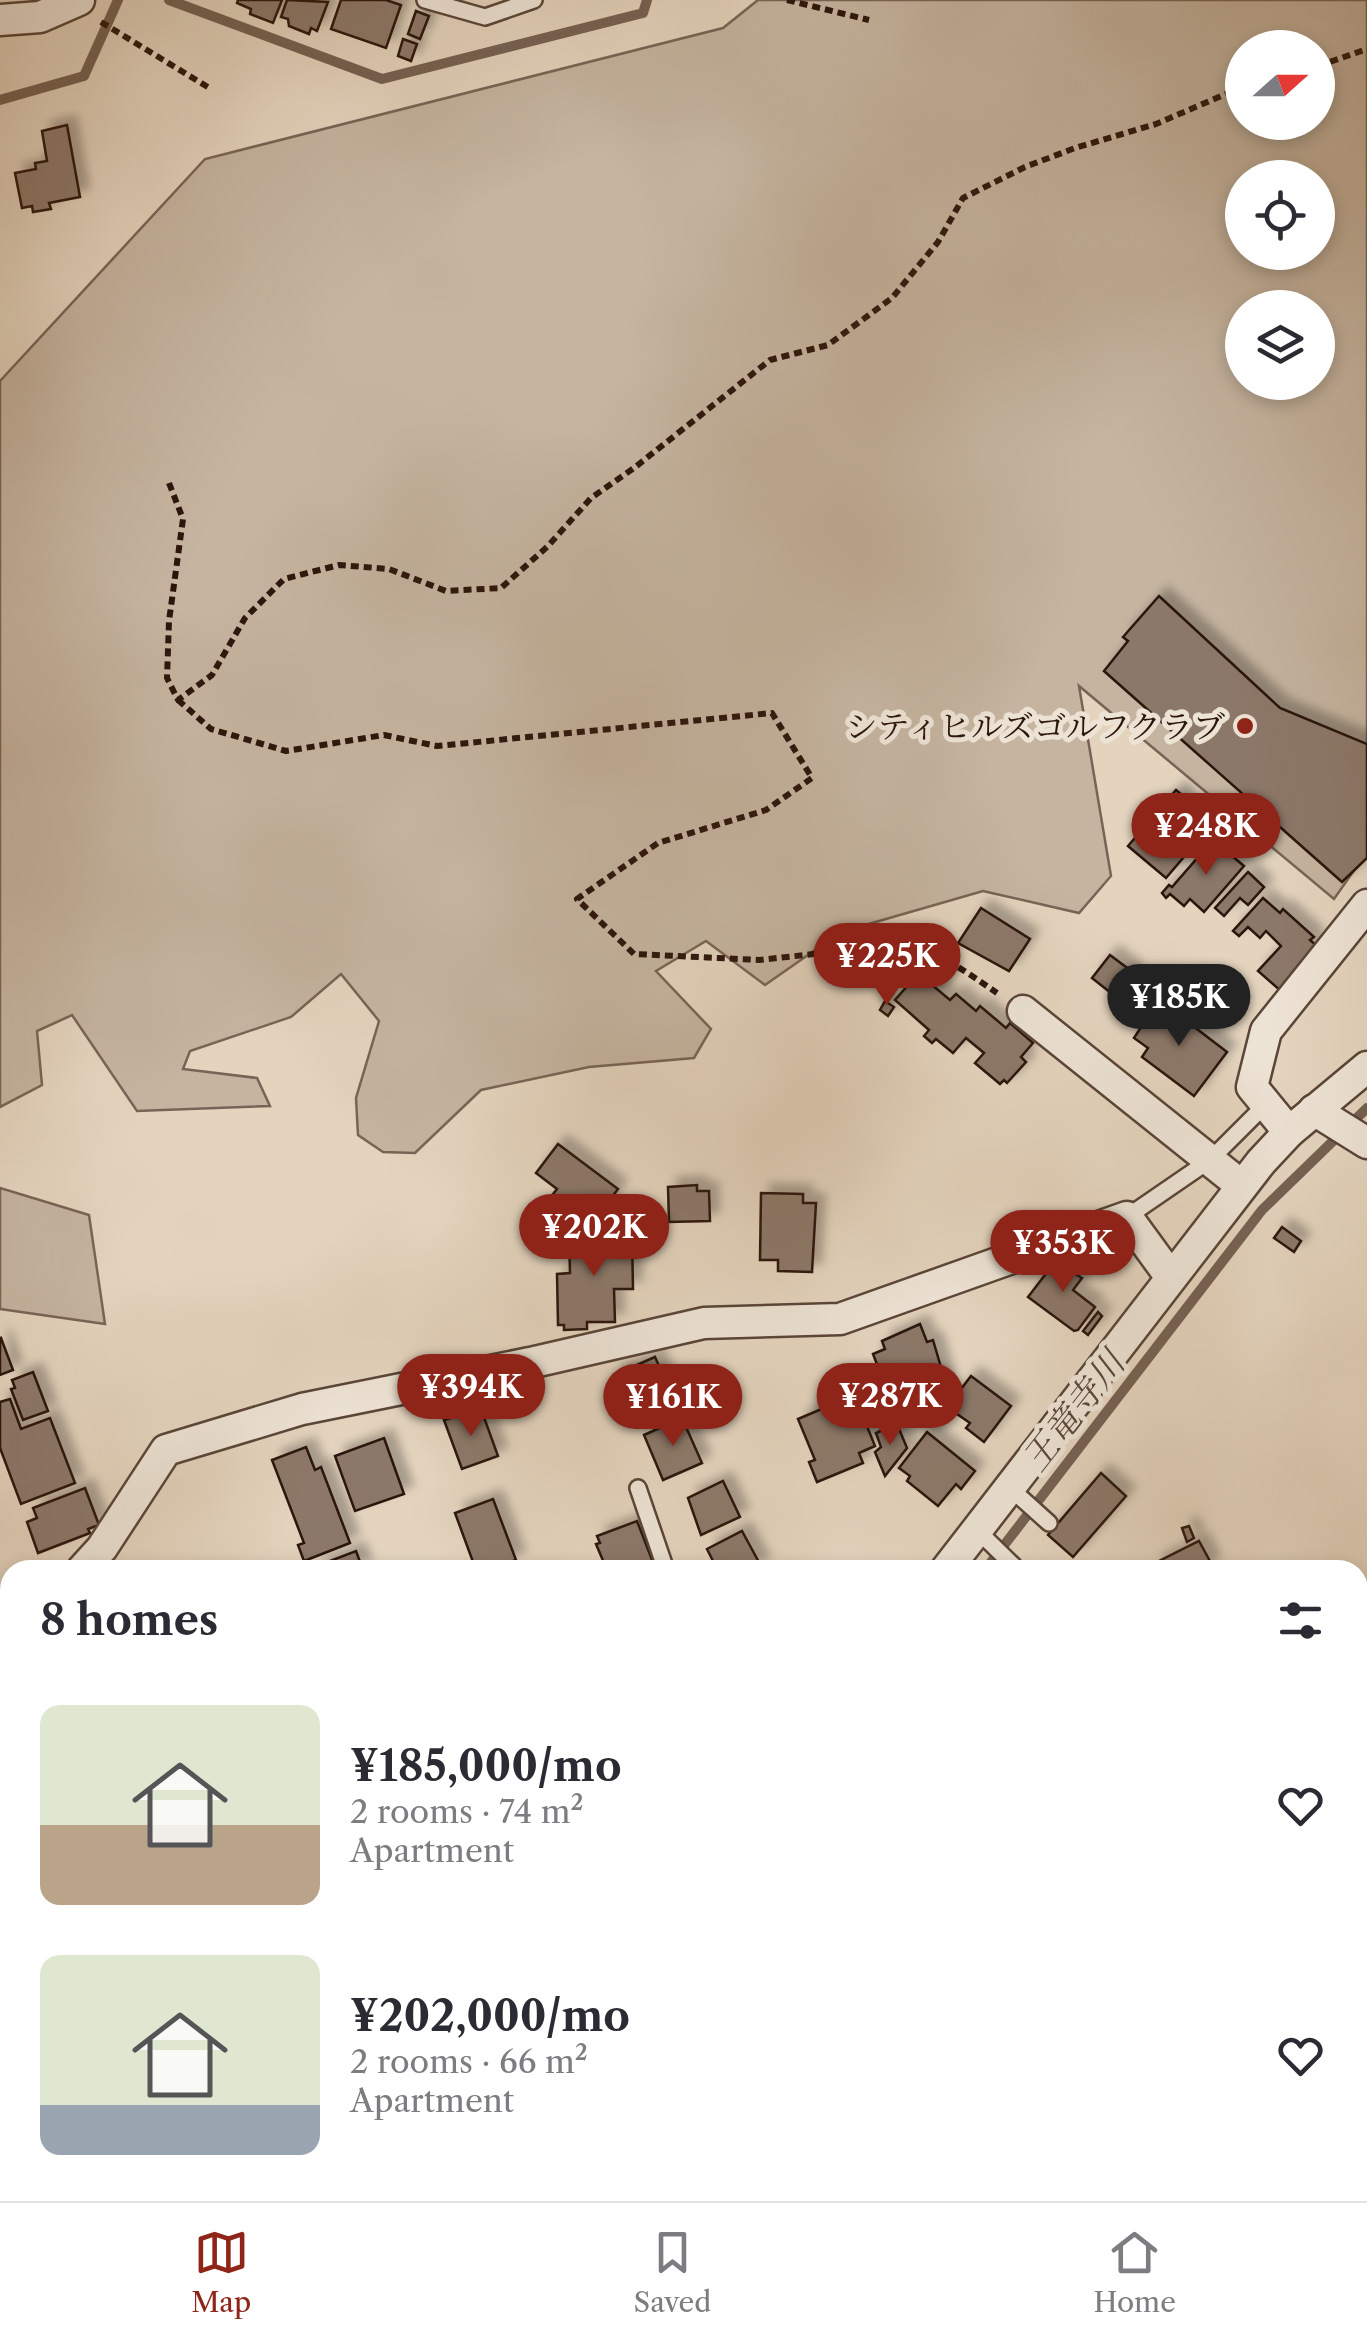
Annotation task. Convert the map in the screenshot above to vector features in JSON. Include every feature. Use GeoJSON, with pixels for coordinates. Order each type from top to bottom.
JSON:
{"type":"FeatureCollection","features":[{"type":"Feature","properties":{"kind":"street"},"geometry":{"type":"LineString","coordinates":[[0,20],[89,11]]}},
{"type":"Feature","properties":{"kind":"street"},"geometry":{"type":"LineString","coordinates":[[1289,1132],[1252,1087],[1266,1031],[1367,905]]}},
{"type":"Feature","properties":{"kind":"street"},"geometry":{"type":"LineString","coordinates":[[1023,1011],[1242,1186]]}},
{"type":"Feature","properties":{"kind":"street"},"geometry":{"type":"LineString","coordinates":[[957,1560],[983,1536],[1170,1276],[1242,1186],[1289,1132],[1321,1115],[1367,1068]]}},
{"type":"Feature","properties":{"kind":"street"},"geometry":{"type":"LineString","coordinates":[[1321,1115],[1360,1140]]}},
{"type":"Feature","properties":{"kind":"street"},"geometry":{"type":"LineString","coordinates":[[91,1560],[166,1450],[302,1409],[704,1323],[840,1319],[1127,1217],[1170,1276]]}},
{"type":"Feature","properties":{"kind":"lane"},"geometry":{"type":"LineString","coordinates":[[425,0],[485,17],[534,0]]}},
{"type":"Feature","properties":{"kind":"lane"},"geometry":{"type":"LineString","coordinates":[[1127,1217],[1210,1160],[1266,1104]]}},
{"type":"Feature","properties":{"kind":"lane"},"geometry":{"type":"LineString","coordinates":[[638,1488],[663,1560]]}},
{"type":"Feature","properties":{"kind":"lane"},"geometry":{"type":"LineString","coordinates":[[1015,1493],[1044,1518]]}},
{"type":"Feature","properties":{"kind":"lane"},"geometry":{"type":"LineString","coordinates":[[983,1536],[1008,1560]]}},
{"type":"Feature","properties":{"kind":"path"},"geometry":{"type":"LineString","coordinates":[[787,0],[869,20]]}},
{"type":"Feature","properties":{"kind":"path"},"geometry":{"type":"LineString","coordinates":[[89,11],[211,89]]}},
{"type":"Feature","properties":{"kind":"path"},"geometry":{"type":"LineString","coordinates":[[1335,60],[1367,49]]}},
{"type":"Feature","properties":{"kind":"path"},"geometry":{"type":"LineString","coordinates":[[178,700],[212,675],[245,618],[284,579],[339,565],[389,569],[446,591],[501,588],[547,547],[591,498],[770,360],[828,344],[892,298],[938,242],[963,198],[1025,167],[1156,124],[1225,94]]}},
{"type":"Feature","properties":{"kind":"path"},"geometry":{"type":"LineString","coordinates":[[170,483],[184,520],[168,621],[166,678],[178,700],[211,729],[286,751],[384,735],[437,746],[772,713],[812,778],[766,810],[658,843],[577,899],[634,954],[759,960],[896,944],[946,959],[1023,1011]]}},
{"type":"Feature","properties":{"kind":"shaded area"},"geometry":{"type":"Polygon","coordinates":[[[758,0],[1367,0],[1367,852],[1334,899],[1079,686],[1111,876],[1079,913],[983,891],[841,932],[765,985],[706,941],[656,971],[711,1029],[694,1058],[589,1067],[481,1090],[415,1153],[383,1152],[358,1135],[356,1098],[379,1021],[341,974],[291,1017],[190,1051],[183,1069],[257,1078],[270,1106],[137,1111],[72,1015],[37,1031],[42,1085],[0,1107],[0,381],[205,159],[723,28],[758,0]]]}},
{"type":"Feature","properties":{"kind":"shaded area"},"geometry":{"type":"Polygon","coordinates":[[[0,1188],[89,1215],[105,1324],[0,1309],[0,1188]]]}},
{"type":"Feature","properties":{"kind":"building"},"geometry":{"type":"Polygon","coordinates":[[[282,0],[273,23],[250,14],[251,9],[237,3],[282,0]]]}},
{"type":"Feature","properties":{"kind":"building"},"geometry":{"type":"Polygon","coordinates":[[[287,0],[328,2],[317,31],[311,28],[309,34],[289,26],[288,19],[281,17],[287,0]]]}},
{"type":"Feature","properties":{"kind":"building"},"geometry":{"type":"Polygon","coordinates":[[[341,0],[386,0],[401,5],[386,48],[331,29],[341,0]]]}},
{"type":"Feature","properties":{"kind":"building"},"geometry":{"type":"Polygon","coordinates":[[[416,11],[429,16],[420,39],[408,34],[416,11]]]}},
{"type":"Feature","properties":{"kind":"building"},"geometry":{"type":"Polygon","coordinates":[[[403,39],[417,44],[411,61],[398,56],[403,39]]]}},
{"type":"Feature","properties":{"kind":"building"},"geometry":{"type":"Polygon","coordinates":[[[67,125],[80,197],[49,203],[51,209],[33,212],[32,206],[22,208],[15,173],[36,169],[35,163],[47,161],[42,131],[67,125]]]}},
{"type":"Feature","properties":{"kind":"building","name":"シティヒルズゴルフクラブ"},"geometry":{"type":"Polygon","coordinates":[[[1159,596],[1280,708],[1367,744],[1367,858],[1342,882],[1104,671],[1128,641],[1123,637],[1159,596]]]}},
{"type":"Feature","properties":{"kind":"building"},"geometry":{"type":"Polygon","coordinates":[[[1176,790],[1187,799],[1179,808],[1206,831],[1166,878],[1128,846],[1176,790]]]}},
{"type":"Feature","properties":{"kind":"building"},"geometry":{"type":"Polygon","coordinates":[[[1213,840],[1244,866],[1204,912],[1190,899],[1184,906],[1170,894],[1166,898],[1162,893],[1169,885],[1172,887],[1213,840]]]}},
{"type":"Feature","properties":{"kind":"building"},"geometry":{"type":"Polygon","coordinates":[[[1248,872],[1264,887],[1248,905],[1240,898],[1224,916],[1215,908],[1248,872]]]}},
{"type":"Feature","properties":{"kind":"building"},"geometry":{"type":"Polygon","coordinates":[[[1263,898],[1280,913],[1283,909],[1314,937],[1310,940],[1317,946],[1292,973],[1295,977],[1282,992],[1258,971],[1281,946],[1266,931],[1260,938],[1248,927],[1239,936],[1233,931],[1263,898]]]}},
{"type":"Feature","properties":{"kind":"building"},"geometry":{"type":"Polygon","coordinates":[[[981,908],[1030,939],[1009,971],[958,943],[981,908]]]}},
{"type":"Feature","properties":{"kind":"building"},"geometry":{"type":"Polygon","coordinates":[[[879,952],[885,958],[866,977],[860,970],[879,952]]]}},
{"type":"Feature","properties":{"kind":"building"},"geometry":{"type":"Polygon","coordinates":[[[1110,955],[1134,973],[1116,997],[1092,978],[1110,955]]]}},
{"type":"Feature","properties":{"kind":"building"},"geometry":{"type":"Polygon","coordinates":[[[913,969],[950,1000],[956,994],[976,1011],[980,1006],[1006,1028],[1010,1023],[1033,1043],[1021,1057],[1026,1062],[1007,1083],[1004,1080],[1000,1084],[975,1063],[984,1053],[966,1038],[953,1053],[936,1039],[932,1043],[924,1036],[929,1030],[895,1000],[909,984],[904,980],[913,969]]]}},
{"type":"Feature","properties":{"kind":"building"},"geometry":{"type":"Polygon","coordinates":[[[885,1001],[894,1007],[888,1016],[880,1010],[885,1001]]]}},
{"type":"Feature","properties":{"kind":"building"},"geometry":{"type":"Polygon","coordinates":[[[1163,1003],[1227,1052],[1194,1096],[1142,1057],[1148,1048],[1134,1038],[1156,1004],[1160,1007],[1163,1003]]]}},
{"type":"Feature","properties":{"kind":"building"},"geometry":{"type":"Polygon","coordinates":[[[558,1144],[618,1189],[601,1212],[597,1208],[580,1224],[563,1212],[567,1206],[553,1194],[557,1189],[536,1173],[558,1144]]]}},
{"type":"Feature","properties":{"kind":"building"},"geometry":{"type":"Polygon","coordinates":[[[697,1185],[697,1191],[709,1191],[710,1221],[669,1222],[668,1187],[697,1185]]]}},
{"type":"Feature","properties":{"kind":"building"},"geometry":{"type":"Polygon","coordinates":[[[761,1193],[803,1194],[803,1203],[816,1203],[812,1272],[778,1271],[778,1260],[760,1260],[761,1193]]]}},
{"type":"Feature","properties":{"kind":"building"},"geometry":{"type":"Polygon","coordinates":[[[1282,1227],[1301,1241],[1294,1252],[1274,1238],[1282,1227]]]}},
{"type":"Feature","properties":{"kind":"building"},"geometry":{"type":"Polygon","coordinates":[[[632,1235],[633,1289],[614,1289],[615,1322],[587,1322],[587,1329],[564,1330],[564,1325],[558,1325],[557,1274],[570,1273],[569,1236],[632,1235]]]}},
{"type":"Feature","properties":{"kind":"building"},"geometry":{"type":"Polygon","coordinates":[[[1058,1258],[1080,1270],[1077,1275],[1082,1278],[1073,1290],[1095,1307],[1074,1331],[1028,1297],[1058,1258]]]}},
{"type":"Feature","properties":{"kind":"building"},"geometry":{"type":"Polygon","coordinates":[[[1098,1312],[1102,1316],[1088,1335],[1083,1331],[1098,1312]]]}},
{"type":"Feature","properties":{"kind":"building"},"geometry":{"type":"Polygon","coordinates":[[[920,1324],[927,1342],[933,1340],[945,1381],[899,1400],[894,1385],[886,1388],[873,1354],[885,1349],[882,1341],[920,1324]]]}},
{"type":"Feature","properties":{"kind":"building"},"geometry":{"type":"Polygon","coordinates":[[[0,1339],[13,1370],[0,1375],[0,1339]]]}},
{"type":"Feature","properties":{"kind":"building"},"geometry":{"type":"Polygon","coordinates":[[[655,1357],[675,1402],[634,1420],[614,1375],[655,1357]]]}},
{"type":"Feature","properties":{"kind":"building"},"geometry":{"type":"Polygon","coordinates":[[[33,1372],[48,1411],[23,1420],[11,1389],[15,1388],[12,1380],[33,1372]]]}},
{"type":"Feature","properties":{"kind":"building"},"geometry":{"type":"Polygon","coordinates":[[[971,1376],[1011,1406],[984,1442],[966,1428],[970,1423],[954,1412],[958,1407],[951,1402],[971,1376]]]}},
{"type":"Feature","properties":{"kind":"building"},"geometry":{"type":"Polygon","coordinates":[[[841,1385],[854,1417],[862,1414],[875,1446],[859,1453],[863,1463],[817,1482],[809,1462],[815,1460],[798,1419],[831,1405],[826,1392],[841,1385]]]}},
{"type":"Feature","properties":{"kind":"building"},"geometry":{"type":"Polygon","coordinates":[[[10,1399],[21,1429],[50,1418],[75,1483],[21,1504],[0,1448],[0,1402],[10,1399]]]}},
{"type":"Feature","properties":{"kind":"building"},"geometry":{"type":"Polygon","coordinates":[[[481,1409],[498,1456],[462,1469],[444,1420],[481,1409]]]}},
{"type":"Feature","properties":{"kind":"building"},"geometry":{"type":"Polygon","coordinates":[[[682,1418],[702,1463],[663,1480],[644,1435],[682,1418]]]}},
{"type":"Feature","properties":{"kind":"building"},"geometry":{"type":"Polygon","coordinates":[[[897,1424],[907,1448],[885,1476],[875,1452],[881,1447],[876,1433],[897,1424]]]}},
{"type":"Feature","properties":{"kind":"building"},"geometry":{"type":"Polygon","coordinates":[[[927,1432],[975,1471],[961,1489],[956,1484],[938,1506],[907,1481],[910,1476],[899,1468],[927,1432]]]}},
{"type":"Feature","properties":{"kind":"building"},"geometry":{"type":"Polygon","coordinates":[[[384,1438],[404,1494],[355,1511],[335,1456],[384,1438]]]}},
{"type":"Feature","properties":{"kind":"building"},"geometry":{"type":"Polygon","coordinates":[[[306,1447],[315,1470],[321,1467],[350,1543],[304,1560],[298,1545],[304,1543],[272,1460],[306,1447]]]}},
{"type":"Feature","properties":{"kind":"building"},"geometry":{"type":"Polygon","coordinates":[[[1101,1473],[1126,1496],[1073,1557],[1048,1535],[1101,1473]]]}},
{"type":"Feature","properties":{"kind":"building"},"geometry":{"type":"Polygon","coordinates":[[[723,1481],[740,1517],[701,1535],[688,1498],[723,1481]]]}},
{"type":"Feature","properties":{"kind":"building"},"geometry":{"type":"Polygon","coordinates":[[[85,1488],[99,1525],[88,1529],[90,1533],[38,1553],[27,1522],[37,1518],[33,1508],[85,1488]]]}},
{"type":"Feature","properties":{"kind":"building"},"geometry":{"type":"Polygon","coordinates":[[[493,1499],[516,1560],[472,1560],[455,1513],[493,1499]]]}},
{"type":"Feature","properties":{"kind":"building"},"geometry":{"type":"Polygon","coordinates":[[[637,1521],[652,1560],[603,1560],[597,1536],[637,1521]]]}},
{"type":"Feature","properties":{"kind":"building"},"geometry":{"type":"Polygon","coordinates":[[[1189,1526],[1194,1538],[1187,1542],[1182,1528],[1189,1526]]]}},
{"type":"Feature","properties":{"kind":"building"},"geometry":{"type":"Polygon","coordinates":[[[742,1531],[758,1560],[712,1560],[707,1549],[742,1531]]]}},
{"type":"Feature","properties":{"kind":"building"},"geometry":{"type":"Polygon","coordinates":[[[1199,1541],[1209,1560],[1161,1560],[1199,1541]]]}},
{"type":"Feature","properties":{"kind":"building"},"geometry":{"type":"Polygon","coordinates":[[[356,1551],[359,1560],[332,1560],[356,1551]]]}},
{"type":"Feature","properties":{"kind":"waterway"},"geometry":{"type":"LineString","coordinates":[[0,100],[84,76],[118,0]]}},
{"type":"Feature","properties":{"kind":"waterway"},"geometry":{"type":"LineString","coordinates":[[169,0],[382,79],[643,13],[647,0]]}},
{"type":"Feature","properties":{"kind":"waterway","name":"王竜寺川"},"geometry":{"type":"LineString","coordinates":[[993,1560],[1262,1210],[1367,1108]]}},
{"type":"Feature","properties":{"kind":"place","name":"シティヒルズゴルフクラブ"},"geometry":{"type":"Point","coordinates":[1245,726]}}]}
